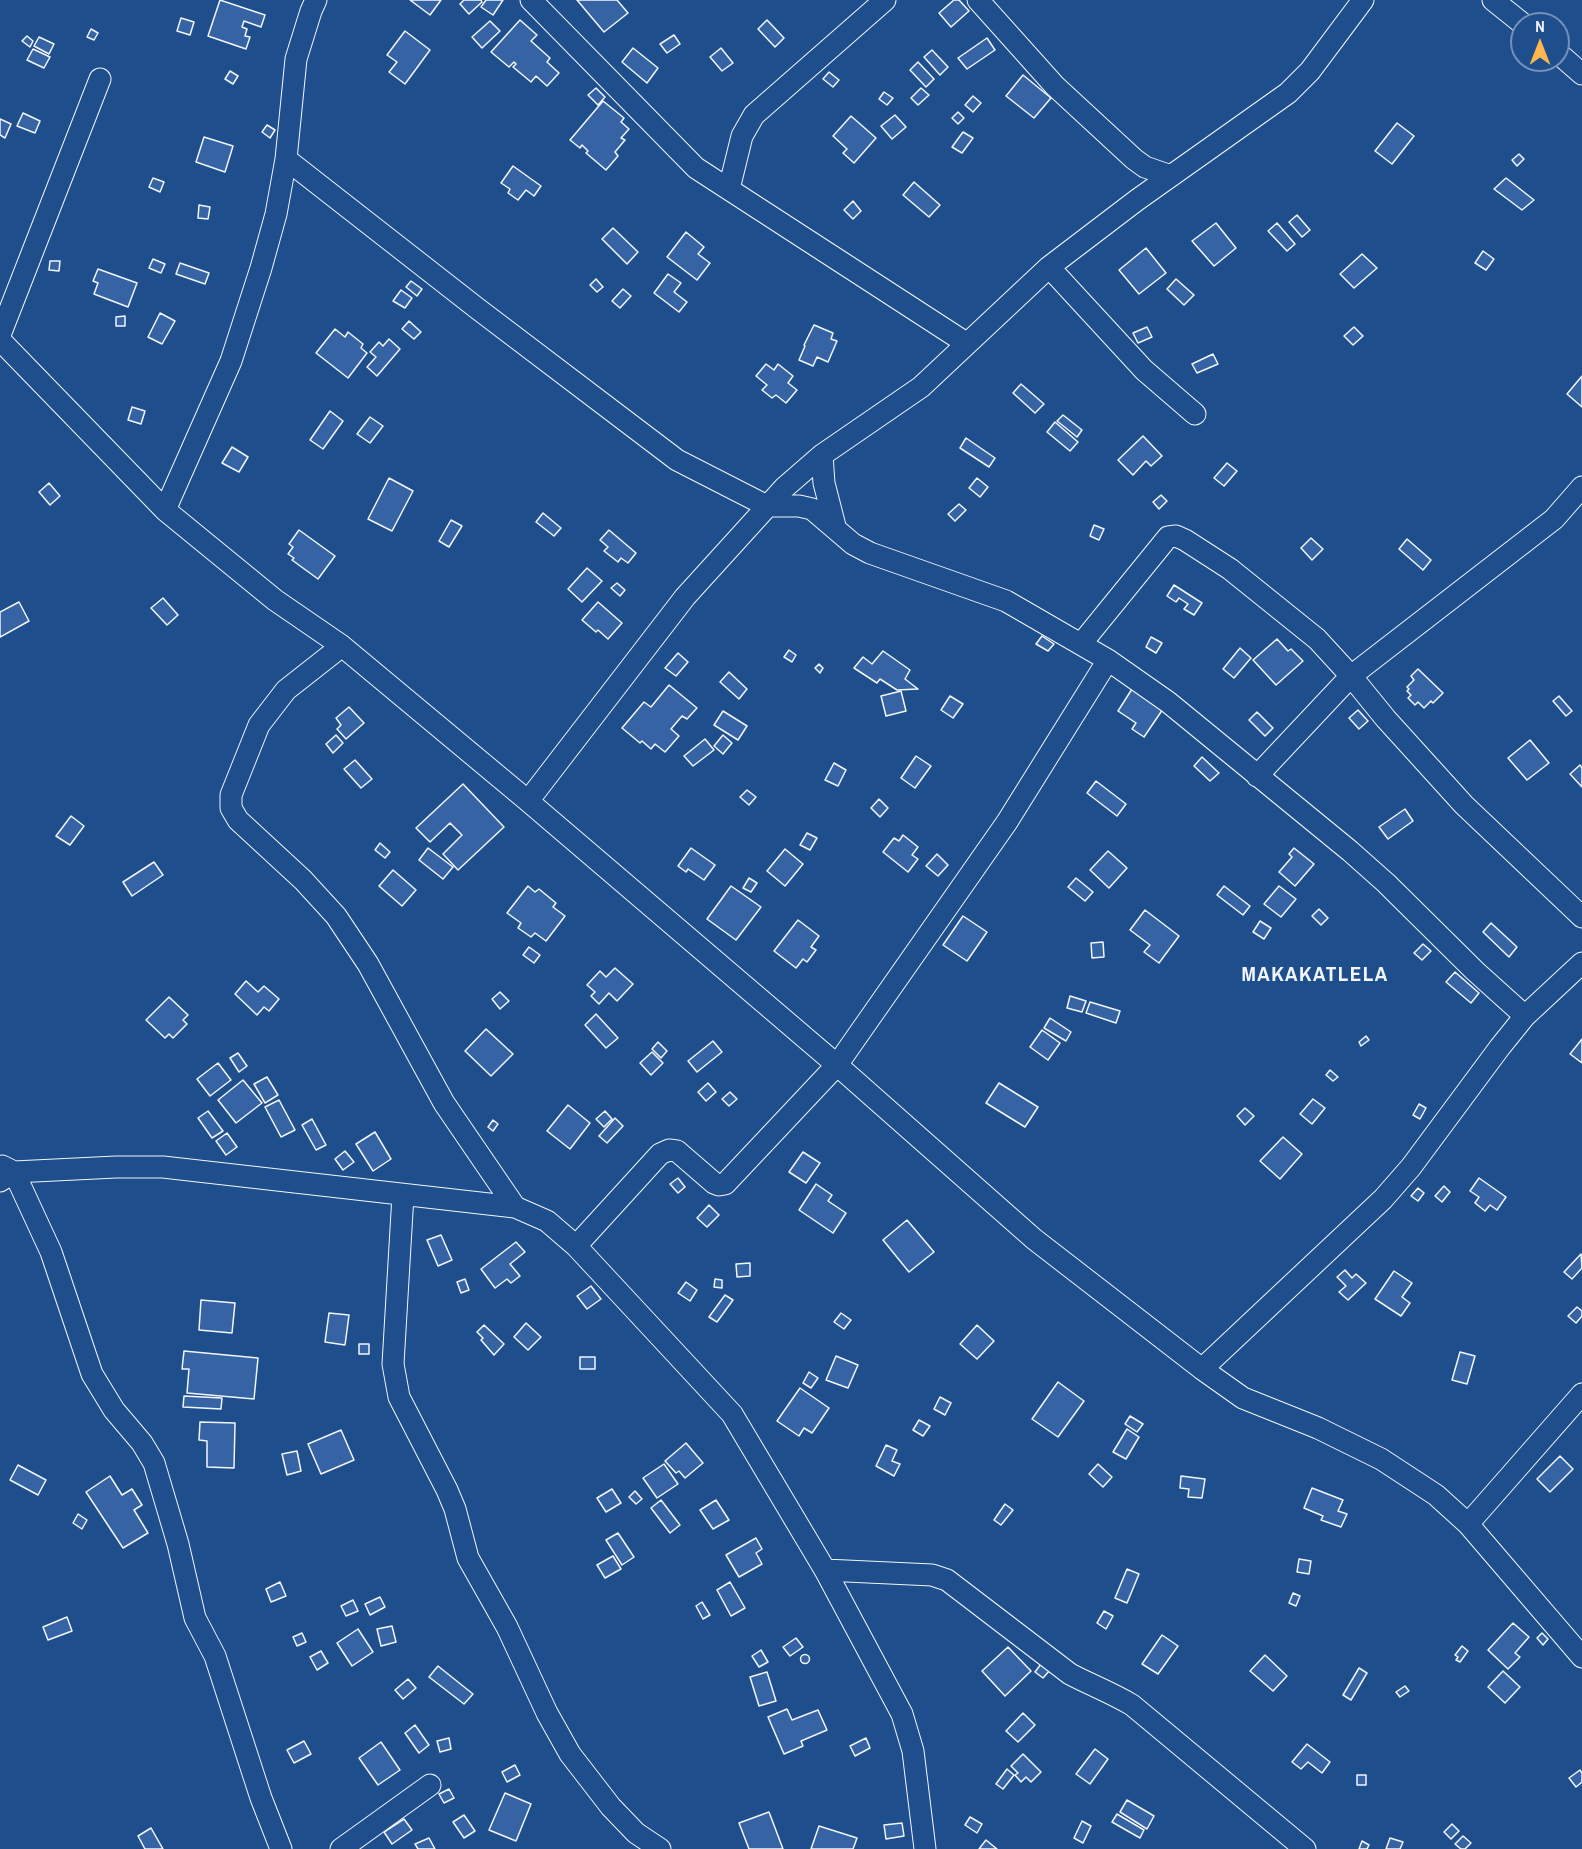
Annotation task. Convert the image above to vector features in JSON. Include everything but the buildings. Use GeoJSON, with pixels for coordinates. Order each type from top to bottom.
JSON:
{"type":"FeatureCollection","features":[{"type":"Feature","properties":{"kind":"street"},"geometry":{"type":"LineString","coordinates":[[165,510],[231,361],[276,214],[286,159],[296,59],[316,0]]}},
{"type":"Feature","properties":{"kind":"street"},"geometry":{"type":"LineString","coordinates":[[531,0],[696,168],[966,343]]}},
{"type":"Feature","properties":{"kind":"street"},"geometry":{"type":"LineString","coordinates":[[729,189],[742,136],[754,115],[885,0]]}},
{"type":"Feature","properties":{"kind":"street"},"geometry":{"type":"LineString","coordinates":[[978,0],[1055,86],[1134,159],[1145,167],[1171,176]]}},
{"type":"Feature","properties":{"kind":"street"},"geometry":{"type":"LineString","coordinates":[[528,801],[685,597],[784,489],[822,455],[921,387],[1049,267],[1288,93],[1310,70],[1363,0]]}},
{"type":"Feature","properties":{"kind":"street"},"geometry":{"type":"LineString","coordinates":[[1493,0],[1510,14]]}},
{"type":"Feature","properties":{"kind":"street"},"geometry":{"type":"LineString","coordinates":[[1570,64],[1582,74]]}},
{"type":"Feature","properties":{"kind":"street"},"geometry":{"type":"LineString","coordinates":[[0,335],[100,79]]}},
{"type":"Feature","properties":{"kind":"street"},"geometry":{"type":"LineString","coordinates":[[286,159],[677,460],[767,506],[800,506],[813,509],[853,544],[870,554],[1006,601],[1108,660],[1168,702],[1350,851],[1525,1016]]}},
{"type":"Feature","properties":{"kind":"street"},"geometry":{"type":"LineString","coordinates":[[1049,267],[1144,370],[1195,414]]}},
{"type":"Feature","properties":{"kind":"street"},"geometry":{"type":"LineString","coordinates":[[0,340],[165,510],[275,600],[342,646],[528,801],[837,1065],[1034,1239],[1202,1369],[1244,1398],[1318,1428],[1381,1459],[1436,1495],[1468,1524],[1582,1657]]}},
{"type":"Feature","properties":{"kind":"street"},"geometry":{"type":"LineString","coordinates":[[822,455],[824,483],[835,526]]}},
{"type":"Feature","properties":{"kind":"street"},"geometry":{"type":"LineString","coordinates":[[1257,776],[1351,676],[1554,519],[1582,487]]}},
{"type":"Feature","properties":{"kind":"street"},"geometry":{"type":"LineString","coordinates":[[1081,644],[1168,537],[1176,536],[1230,569],[1317,639],[1464,805],[1582,917]]}},
{"type":"Feature","properties":{"kind":"street"},"geometry":{"type":"LineString","coordinates":[[342,646],[286,690],[259,725],[231,795],[231,807],[238,820],[303,880],[336,916],[368,964],[444,1103],[515,1207]]}},
{"type":"Feature","properties":{"kind":"street"},"geometry":{"type":"LineString","coordinates":[[576,1246],[660,1154],[669,1150],[676,1151],[714,1183],[725,1184],[837,1065],[1007,822],[1108,660]]}},
{"type":"Feature","properties":{"kind":"street"},"geometry":{"type":"LineString","coordinates":[[1202,1369],[1383,1199],[1411,1167],[1525,1016],[1582,963]]}},
{"type":"Feature","properties":{"kind":"street"},"geometry":{"type":"LineString","coordinates":[[281,1849],[261,1798],[215,1656],[195,1618],[178,1544],[154,1463],[142,1443],[114,1410],[92,1374],[51,1252],[5,1173],[163,1167],[515,1207],[547,1221],[576,1246],[732,1414],[825,1570],[902,1714],[913,1751],[926,1849]]}},
{"type":"Feature","properties":{"kind":"street"},"geometry":{"type":"LineString","coordinates":[[403,1194],[393,1364],[399,1397],[447,1490],[455,1509],[468,1558],[507,1627],[547,1713],[570,1754],[617,1814],[636,1833],[660,1849]]}},
{"type":"Feature","properties":{"kind":"street"},"geometry":{"type":"LineString","coordinates":[[1468,1524],[1582,1394]]}},
{"type":"Feature","properties":{"kind":"street"},"geometry":{"type":"LineString","coordinates":[[825,1570],[932,1575],[947,1580],[1070,1674],[1115,1694],[1132,1705],[1305,1849]]}},
{"type":"Feature","properties":{"kind":"street"},"geometry":{"type":"LineString","coordinates":[[341,1849],[430,1785]]}},
{"type":"Feature","properties":{"kind":"district","name":"MAKAKATLELA"},"geometry":{"type":"Point","coordinates":[1315,975]}}]}
